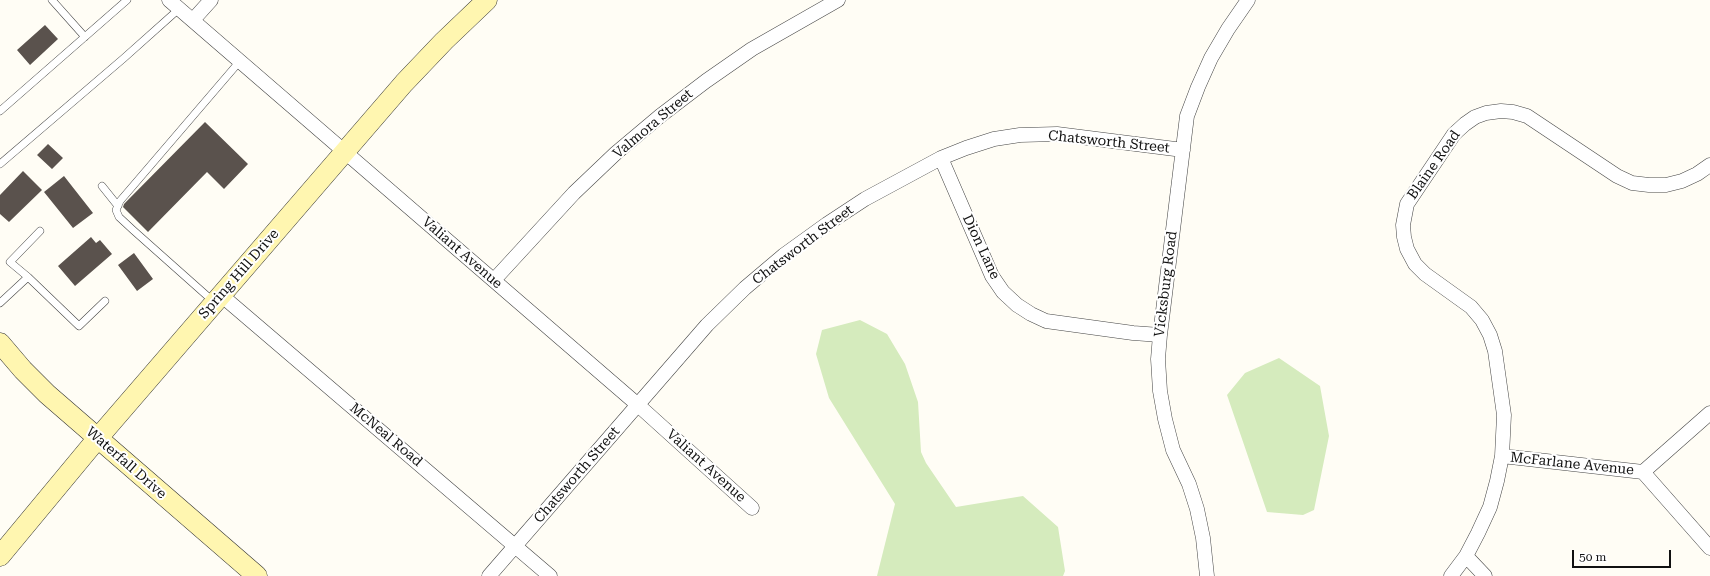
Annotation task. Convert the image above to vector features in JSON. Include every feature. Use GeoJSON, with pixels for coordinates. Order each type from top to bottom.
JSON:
{"type":"FeatureCollection","features":[{"type":"Feature","properties":{"kind":"main road","name":"Spring Hill Drive"},"geometry":{"type":"LineString","coordinates":[[0,556],[97,438],[404,83],[444,41],[487,0]]}},
{"type":"Feature","properties":{"kind":"main road","name":"Waterfall Drive"},"geometry":{"type":"LineString","coordinates":[[0,344],[47,394],[254,575]]}},
{"type":"Feature","properties":{"kind":"street"},"geometry":{"type":"LineString","coordinates":[[193,20],[211,0]]}},
{"type":"Feature","properties":{"kind":"street","name":"Valmora Street"},"geometry":{"type":"LineString","coordinates":[[494,280],[574,193],[616,153],[660,116],[706,80],[752,49],[838,0]]}},
{"type":"Feature","properties":{"kind":"street","name":"Vicksburg Road"},"geometry":{"type":"LineString","coordinates":[[1207,576],[1204,538],[1197,510],[1189,484],[1173,450],[1164,419],[1158,359],[1188,116],[1198,87],[1217,46],[1248,0]]}},
{"type":"Feature","properties":{"kind":"street","name":"Valiant Avenue"},"geometry":{"type":"LineString","coordinates":[[175,4],[344,152],[638,405],[752,508]]}},
{"type":"Feature","properties":{"kind":"street","name":"Blaine Road"},"geometry":{"type":"LineString","coordinates":[[1451,576],[1466,556],[1490,506],[1502,456],[1504,415],[1495,351],[1490,334],[1482,320],[1471,307],[1425,274],[1415,264],[1407,249],[1404,237],[1403,225],[1407,204],[1454,134],[1465,124],[1486,113],[1501,111],[1513,112],[1527,116],[1617,176],[1632,182],[1649,186],[1666,185],[1698,174],[1710,165]]}},
{"type":"Feature","properties":{"kind":"street","name":"Chatsworth Street"},"geometry":{"type":"LineString","coordinates":[[489,576],[707,325],[745,288],[784,255],[865,199],[941,158],[966,148],[994,140],[1020,135],[1046,134],[1183,150]]}},
{"type":"Feature","properties":{"kind":"street","name":"Dion Lane"},"geometry":{"type":"LineString","coordinates":[[941,158],[992,276],[1003,292],[1017,305],[1046,321],[1160,335]]}},
{"type":"Feature","properties":{"kind":"street","name":"McNeal Road"},"geometry":{"type":"LineString","coordinates":[[218,298],[550,576]]}},
{"type":"Feature","properties":{"kind":"street"},"geometry":{"type":"LineString","coordinates":[[1710,413],[1643,472],[1710,548]]}},
{"type":"Feature","properties":{"kind":"street","name":"McFarlane Avenue"},"geometry":{"type":"LineString","coordinates":[[1502,456],[1643,472]]}},
{"type":"Feature","properties":{"kind":"street"},"geometry":{"type":"LineString","coordinates":[[1466,556],[1485,576]]}},
{"type":"Feature","properties":{"kind":"lane"},"geometry":{"type":"LineString","coordinates":[[52,0],[85,37]]}},
{"type":"Feature","properties":{"kind":"lane"},"geometry":{"type":"LineString","coordinates":[[0,110],[127,0]]}},
{"type":"Feature","properties":{"kind":"lane"},"geometry":{"type":"LineString","coordinates":[[0,164],[118,64],[175,4]]}},
{"type":"Feature","properties":{"kind":"lane"},"geometry":{"type":"LineString","coordinates":[[218,298],[119,217],[116,210],[120,201],[240,61]]}},
{"type":"Feature","properties":{"kind":"lane"},"geometry":{"type":"LineString","coordinates":[[102,186],[118,206]]}},
{"type":"Feature","properties":{"kind":"lane"},"geometry":{"type":"LineString","coordinates":[[40,231],[10,262],[28,277],[79,326],[106,301]]}},
{"type":"Feature","properties":{"kind":"lane"},"geometry":{"type":"LineString","coordinates":[[0,303],[28,277]]}},
{"type":"Feature","properties":{"kind":"green space"},"geometry":{"type":"Polygon","coordinates":[[[860,320],[887,334],[905,364],[918,402],[921,452],[926,463],[956,507],[1023,496],[1058,527],[1065,571],[1063,576],[877,576],[895,504],[829,398],[816,354],[822,330],[860,320]]]}},
{"type":"Feature","properties":{"kind":"green space"},"geometry":{"type":"Polygon","coordinates":[[[1279,358],[1320,386],[1329,436],[1314,510],[1303,515],[1267,512],[1227,395],[1245,373],[1279,358]]]}},
{"type":"Feature","properties":{"kind":"building"},"geometry":{"type":"Polygon","coordinates":[[[45,25],[58,39],[30,65],[17,50],[45,25]]]}},
{"type":"Feature","properties":{"kind":"building"},"geometry":{"type":"Polygon","coordinates":[[[205,122],[248,164],[224,189],[207,172],[148,232],[123,207],[124,204],[205,122]]]}},
{"type":"Feature","properties":{"kind":"building"},"geometry":{"type":"Polygon","coordinates":[[[48,144],[63,158],[52,169],[37,155],[48,144]]]}},
{"type":"Feature","properties":{"kind":"building"},"geometry":{"type":"Polygon","coordinates":[[[23,171],[42,190],[9,222],[0,214],[0,195],[23,171]]]}},
{"type":"Feature","properties":{"kind":"building"},"geometry":{"type":"Polygon","coordinates":[[[64,176],[93,213],[73,228],[44,192],[64,176]]]}},
{"type":"Feature","properties":{"kind":"building"},"geometry":{"type":"Polygon","coordinates":[[[91,237],[96,243],[100,240],[112,254],[75,286],[58,266],[91,237]]]}},
{"type":"Feature","properties":{"kind":"building"},"geometry":{"type":"Polygon","coordinates":[[[134,253],[153,279],[137,291],[118,265],[134,253]]]}}]}
